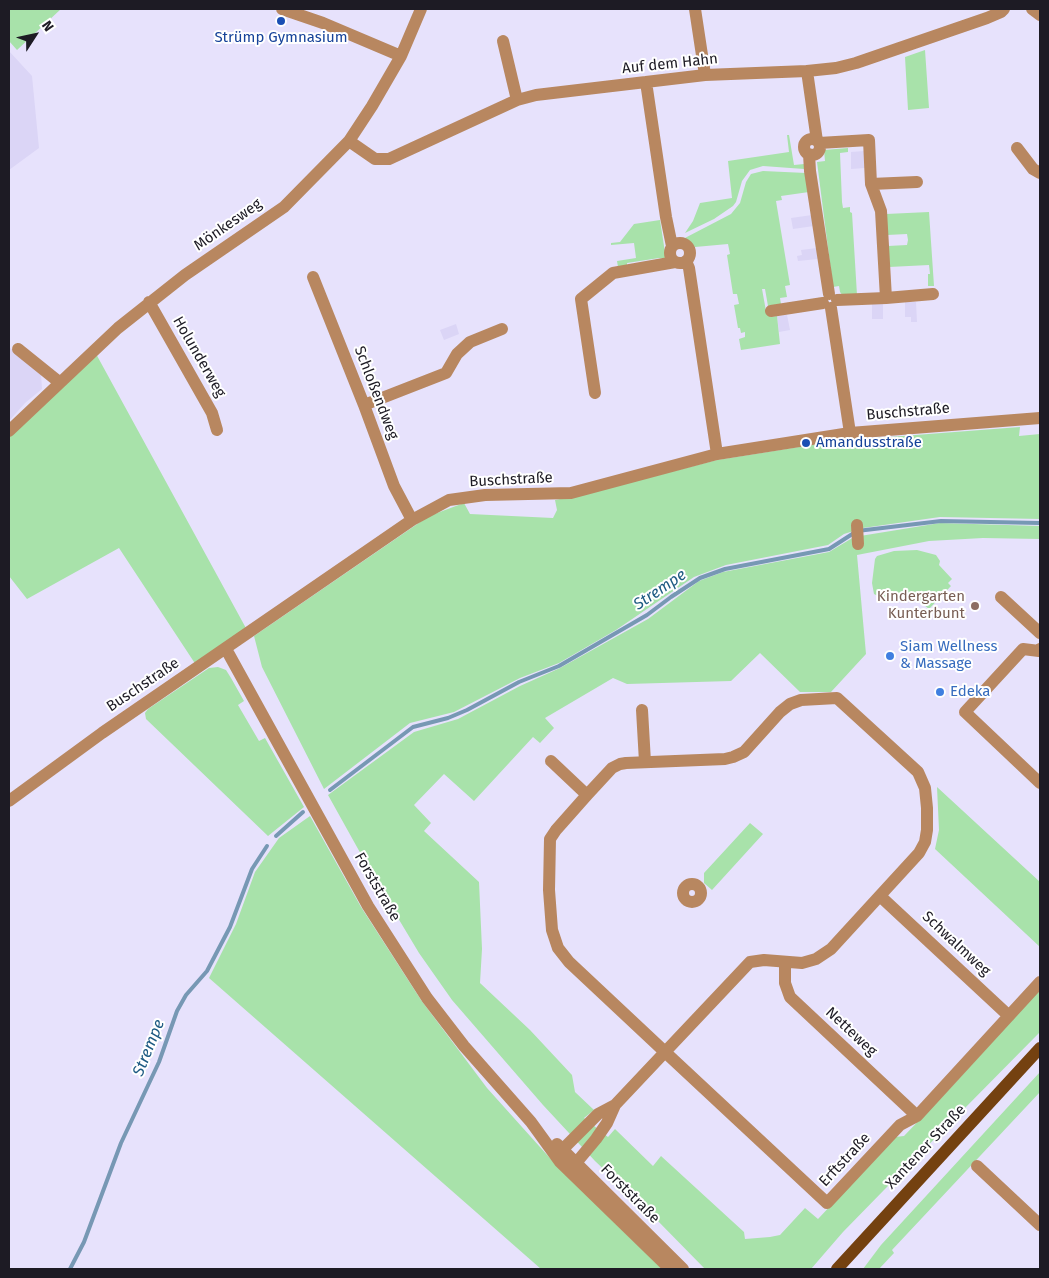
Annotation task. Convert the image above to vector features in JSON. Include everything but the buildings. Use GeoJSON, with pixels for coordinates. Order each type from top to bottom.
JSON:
{"type":"FeatureCollection","features":[{"type":"Feature","properties":{"kind":"main road","name":"Xantener Straße"},"geometry":{"type":"LineString","coordinates":[[836,1269],[1040,1048]]}},
{"type":"Feature","properties":{"kind":"street"},"geometry":{"type":"LineString","coordinates":[[282,9],[323,23],[401,56]]}},
{"type":"Feature","properties":{"kind":"street","name":"Mönkesweg"},"geometry":{"type":"LineString","coordinates":[[9,431],[100,343],[148,302],[284,207],[349,141],[401,56],[421,9]]}},
{"type":"Feature","properties":{"kind":"street"},"geometry":{"type":"LineString","coordinates":[[695,9],[705,75]]}},
{"type":"Feature","properties":{"kind":"street","name":"Auf dem Hahn"},"geometry":{"type":"LineString","coordinates":[[349,141],[375,159],[389,159],[517,100],[564,91],[705,75],[807,71],[846,66],[987,18],[1004,9]]}},
{"type":"Feature","properties":{"kind":"street"},"geometry":{"type":"LineString","coordinates":[[1032,9],[1040,15]]}},
{"type":"Feature","properties":{"kind":"street"},"geometry":{"type":"LineString","coordinates":[[503,41],[517,100]]}},
{"type":"Feature","properties":{"kind":"street"},"geometry":{"type":"LineString","coordinates":[[807,71],[819,151],[809,154],[810,171],[850,433]]}},
{"type":"Feature","properties":{"kind":"street"},"geometry":{"type":"LineString","coordinates":[[594,394],[580,299],[613,273],[681,262],[690,254],[687,246],[679,243],[672,246],[646,82]]}},
{"type":"Feature","properties":{"kind":"street"},"geometry":{"type":"LineString","coordinates":[[818,142],[869,140],[870,184],[881,211],[886,298]]}},
{"type":"Feature","properties":{"kind":"street"},"geometry":{"type":"LineString","coordinates":[[1017,148],[1033,169],[1040,173]]}},
{"type":"Feature","properties":{"kind":"street"},"geometry":{"type":"LineString","coordinates":[[870,184],[917,182]]}},
{"type":"Feature","properties":{"kind":"street"},"geometry":{"type":"LineString","coordinates":[[681,262],[688,268],[717,454]]}},
{"type":"Feature","properties":{"kind":"street","name":"Schloßendweg"},"geometry":{"type":"LineString","coordinates":[[313,276],[394,486],[412,520]]}},
{"type":"Feature","properties":{"kind":"street"},"geometry":{"type":"LineString","coordinates":[[771,311],[830,301],[933,294]]}},
{"type":"Feature","properties":{"kind":"street","name":"Holunderweg"},"geometry":{"type":"LineString","coordinates":[[148,302],[212,413],[217,430]]}},
{"type":"Feature","properties":{"kind":"street"},"geometry":{"type":"LineString","coordinates":[[364,405],[446,373],[457,354],[470,342],[502,329]]}},
{"type":"Feature","properties":{"kind":"street"},"geometry":{"type":"LineString","coordinates":[[18,349],[59,382]]}},
{"type":"Feature","properties":{"kind":"street","name":"Buschstraße"},"geometry":{"type":"LineString","coordinates":[[9,801],[102,733],[412,520],[449,500],[485,495],[571,493],[717,454],[850,433],[1040,418]]}},
{"type":"Feature","properties":{"kind":"street"},"geometry":{"type":"LineString","coordinates":[[857,525],[858,544]]}},
{"type":"Feature","properties":{"kind":"street"},"geometry":{"type":"LineString","coordinates":[[1001,597],[1040,633]]}},
{"type":"Feature","properties":{"kind":"street","name":"Forststraße"},"geometry":{"type":"LineString","coordinates":[[226,649],[326,831],[397,952],[427,998],[464,1046],[530,1122],[670,1269]]}},
{"type":"Feature","properties":{"kind":"street"},"geometry":{"type":"LineString","coordinates":[[1040,649],[1023,649],[965,712],[1040,783]]}},
{"type":"Feature","properties":{"kind":"street"},"geometry":{"type":"LineString","coordinates":[[573,1168],[607,1123],[616,1105],[666,1052],[750,962],[764,960],[802,962],[816,959],[831,949],[920,853],[925,842],[927,822],[925,788],[918,772],[837,698],[801,700],[790,704],[780,712],[744,752],[733,757],[725,759],[626,763],[612,768],[550,839],[549,890],[552,930],[558,948],[569,962],[666,1052]]}},
{"type":"Feature","properties":{"kind":"street"},"geometry":{"type":"LineString","coordinates":[[642,710],[645,762]]}},
{"type":"Feature","properties":{"kind":"street"},"geometry":{"type":"LineString","coordinates":[[551,761],[587,795]]}},
{"type":"Feature","properties":{"kind":"street","name":"Schwalmweg"},"geometry":{"type":"LineString","coordinates":[[880,896],[1010,1016]]}},
{"type":"Feature","properties":{"kind":"street","name":"Netteweg"},"geometry":{"type":"LineString","coordinates":[[785,962],[785,983],[790,997],[917,1116]]}},
{"type":"Feature","properties":{"kind":"street","name":"Erftstraße"},"geometry":{"type":"LineString","coordinates":[[666,1052],[827,1203],[900,1125],[917,1116],[1040,982]]}},
{"type":"Feature","properties":{"kind":"street"},"geometry":{"type":"LineString","coordinates":[[559,1153],[598,1114],[616,1105]]}},
{"type":"Feature","properties":{"kind":"street"},"geometry":{"type":"LineString","coordinates":[[977,1166],[1040,1225]]}},
{"type":"Feature","properties":{"kind":"street","name":"Forststraße"},"geometry":{"type":"LineString","coordinates":[[573,1168],[683,1269]]}},
{"type":"Feature","properties":{"kind":"shaded area"},"geometry":{"type":"Polygon","coordinates":[[[9,51],[32,76],[39,148],[9,170],[9,51]]]}},
{"type":"Feature","properties":{"kind":"shaded area"},"geometry":{"type":"Polygon","coordinates":[[[864,151],[865,168],[851,169],[851,152],[864,151]]]}},
{"type":"Feature","properties":{"kind":"shaded area"},"geometry":{"type":"Polygon","coordinates":[[[812,215],[814,226],[793,229],[791,218],[812,215]]]}},
{"type":"Feature","properties":{"kind":"shaded area"},"geometry":{"type":"Polygon","coordinates":[[[817,248],[818,259],[798,261],[797,256],[802,255],[801,250],[817,248]]]}},
{"type":"Feature","properties":{"kind":"shaded area"},"geometry":{"type":"Polygon","coordinates":[[[905,302],[916,302],[917,322],[911,322],[911,317],[905,317],[905,302]]]}},
{"type":"Feature","properties":{"kind":"shaded area"},"geometry":{"type":"Polygon","coordinates":[[[872,303],[883,303],[883,319],[872,319],[872,303]]]}},
{"type":"Feature","properties":{"kind":"shaded area"},"geometry":{"type":"Polygon","coordinates":[[[787,315],[790,330],[779,332],[777,316],[787,315]]]}},
{"type":"Feature","properties":{"kind":"shaded area"},"geometry":{"type":"Polygon","coordinates":[[[456,324],[459,334],[444,340],[440,330],[456,324]]]}},
{"type":"Feature","properties":{"kind":"shaded area"},"geometry":{"type":"Polygon","coordinates":[[[9,347],[41,374],[42,389],[25,403],[9,421],[9,347]]]}},
{"type":"Feature","properties":{"kind":"green space"},"geometry":{"type":"Polygon","coordinates":[[[9,9],[61,9],[17,50],[9,41],[9,9]]]}},
{"type":"Feature","properties":{"kind":"green space"},"geometry":{"type":"Polygon","coordinates":[[[925,50],[929,108],[908,110],[905,57],[925,50]]]}},
{"type":"Feature","properties":{"kind":"green space"},"geometry":{"type":"Polygon","coordinates":[[[787,135],[789,135],[794,165],[804,164],[804,169],[763,166],[750,170],[742,181],[733,206],[714,219],[685,233],[693,221],[700,203],[732,198],[728,161],[789,152],[787,135]]]}},
{"type":"Feature","properties":{"kind":"green space"},"geometry":{"type":"Polygon","coordinates":[[[848,148],[848,152],[840,153],[842,202],[843,208],[850,207],[850,212],[852,213],[857,295],[843,296],[839,286],[833,287],[817,162],[825,161],[824,150],[848,148]]]}},
{"type":"Feature","properties":{"kind":"green space"},"geometry":{"type":"Polygon","coordinates":[[[763,171],[806,173],[809,192],[781,196],[782,200],[776,201],[790,285],[785,286],[787,297],[780,298],[781,304],[768,306],[765,289],[762,289],[766,311],[769,311],[770,317],[777,316],[780,344],[741,350],[739,339],[745,337],[745,332],[741,333],[740,328],[738,328],[734,305],[739,304],[737,294],[733,294],[727,255],[730,254],[728,244],[695,247],[683,239],[731,214],[740,203],[746,182],[751,174],[763,171]]]}},
{"type":"Feature","properties":{"kind":"green space"},"geometry":{"type":"Polygon","coordinates":[[[929,212],[934,286],[928,286],[929,265],[889,267],[888,246],[907,245],[908,240],[907,234],[887,235],[886,214],[929,212]]]}},
{"type":"Feature","properties":{"kind":"green space"},"geometry":{"type":"Polygon","coordinates":[[[660,220],[666,259],[659,258],[627,263],[627,267],[618,267],[617,261],[636,258],[634,243],[611,245],[611,243],[620,242],[634,224],[660,220]]]}},
{"type":"Feature","properties":{"kind":"green space"},"geometry":{"type":"Polygon","coordinates":[[[95,352],[247,630],[196,665],[119,548],[27,599],[9,576],[9,431],[95,352]]]}},
{"type":"Feature","properties":{"kind":"green space"},"geometry":{"type":"Polygon","coordinates":[[[1020,427],[1019,436],[1040,434],[1040,519],[940,517],[863,528],[844,534],[828,545],[726,565],[694,577],[616,630],[559,663],[520,678],[454,712],[410,723],[324,789],[262,667],[254,636],[429,516],[464,503],[470,514],[553,518],[557,510],[555,500],[717,460],[837,441],[1020,427]]]}},
{"type":"Feature","properties":{"kind":"green space"},"geometry":{"type":"Polygon","coordinates":[[[940,523],[1040,526],[1040,539],[983,538],[929,541],[857,555],[866,654],[831,692],[800,692],[760,653],[731,681],[627,684],[613,678],[545,718],[554,728],[540,743],[533,737],[474,801],[444,774],[414,805],[431,823],[424,831],[479,882],[482,949],[480,983],[530,1030],[572,1075],[575,1092],[594,1110],[584,1118],[608,1137],[615,1129],[653,1166],[661,1156],[744,1232],[745,1239],[780,1235],[805,1208],[818,1219],[895,1137],[904,1136],[1040,989],[1040,1032],[843,1232],[811,1269],[705,1269],[595,1161],[543,1105],[452,1000],[419,953],[328,795],[414,732],[458,719],[520,686],[560,668],[648,619],[699,581],[723,572],[829,552],[854,537],[940,523]]]}},
{"type":"Feature","properties":{"kind":"green space"},"geometry":{"type":"Polygon","coordinates":[[[917,550],[936,555],[940,561],[939,565],[952,579],[948,583],[951,586],[929,609],[913,596],[904,592],[886,600],[874,594],[872,583],[877,556],[894,551],[917,550]]]}},
{"type":"Feature","properties":{"kind":"green space"},"geometry":{"type":"Polygon","coordinates":[[[218,667],[226,670],[231,678],[244,701],[238,705],[259,741],[265,738],[304,807],[268,836],[146,719],[145,713],[148,709],[209,668],[218,667]]]}},
{"type":"Feature","properties":{"kind":"green space"},"geometry":{"type":"Polygon","coordinates":[[[937,787],[1040,882],[1040,947],[935,849],[939,830],[937,787]]]}},
{"type":"Feature","properties":{"kind":"green space"},"geometry":{"type":"Polygon","coordinates":[[[310,816],[361,907],[421,1000],[487,1088],[557,1166],[662,1269],[541,1269],[209,978],[236,924],[255,872],[279,838],[310,816]]]}},
{"type":"Feature","properties":{"kind":"green space"},"geometry":{"type":"Polygon","coordinates":[[[750,823],[763,834],[712,890],[704,883],[704,873],[750,823]]]}},
{"type":"Feature","properties":{"kind":"green space"},"geometry":{"type":"Polygon","coordinates":[[[1040,1072],[1040,1092],[892,1250],[894,1253],[879,1269],[863,1269],[881,1245],[1040,1072]]]}},
{"type":"Feature","properties":{"kind":"waterway","name":"Strempe"},"geometry":{"type":"LineString","coordinates":[[330,790],[413,727],[448,718],[519,682],[559,666],[647,615],[700,578],[725,569],[829,549],[857,531],[941,521],[1040,523]]}},
{"type":"Feature","properties":{"kind":"waterway","name":"Strempe"},"geometry":{"type":"LineString","coordinates":[[276,836],[303,812]]}},
{"type":"Feature","properties":{"kind":"waterway","name":"Strempe"},"geometry":{"type":"LineString","coordinates":[[70,1269],[84,1242],[121,1143],[159,1062],[177,1011],[186,995],[207,971],[230,927],[252,869],[267,846]]}},
{"type":"Feature","properties":{"kind":"place","name":"Strümp Gymnasium"},"geometry":{"type":"Point","coordinates":[281,21]}},
{"type":"Feature","properties":{"kind":"place","name":"Amandusstraße"},"geometry":{"type":"Point","coordinates":[806,443]}},
{"type":"Feature","properties":{"kind":"place","name":"Kindergarten Kunterbunt"},"geometry":{"type":"Point","coordinates":[975,606]}},
{"type":"Feature","properties":{"kind":"place","name":"Siam Wellness & Massage"},"geometry":{"type":"Point","coordinates":[890,656]}},
{"type":"Feature","properties":{"kind":"place","name":"Edeka"},"geometry":{"type":"Point","coordinates":[940,692]}}]}
